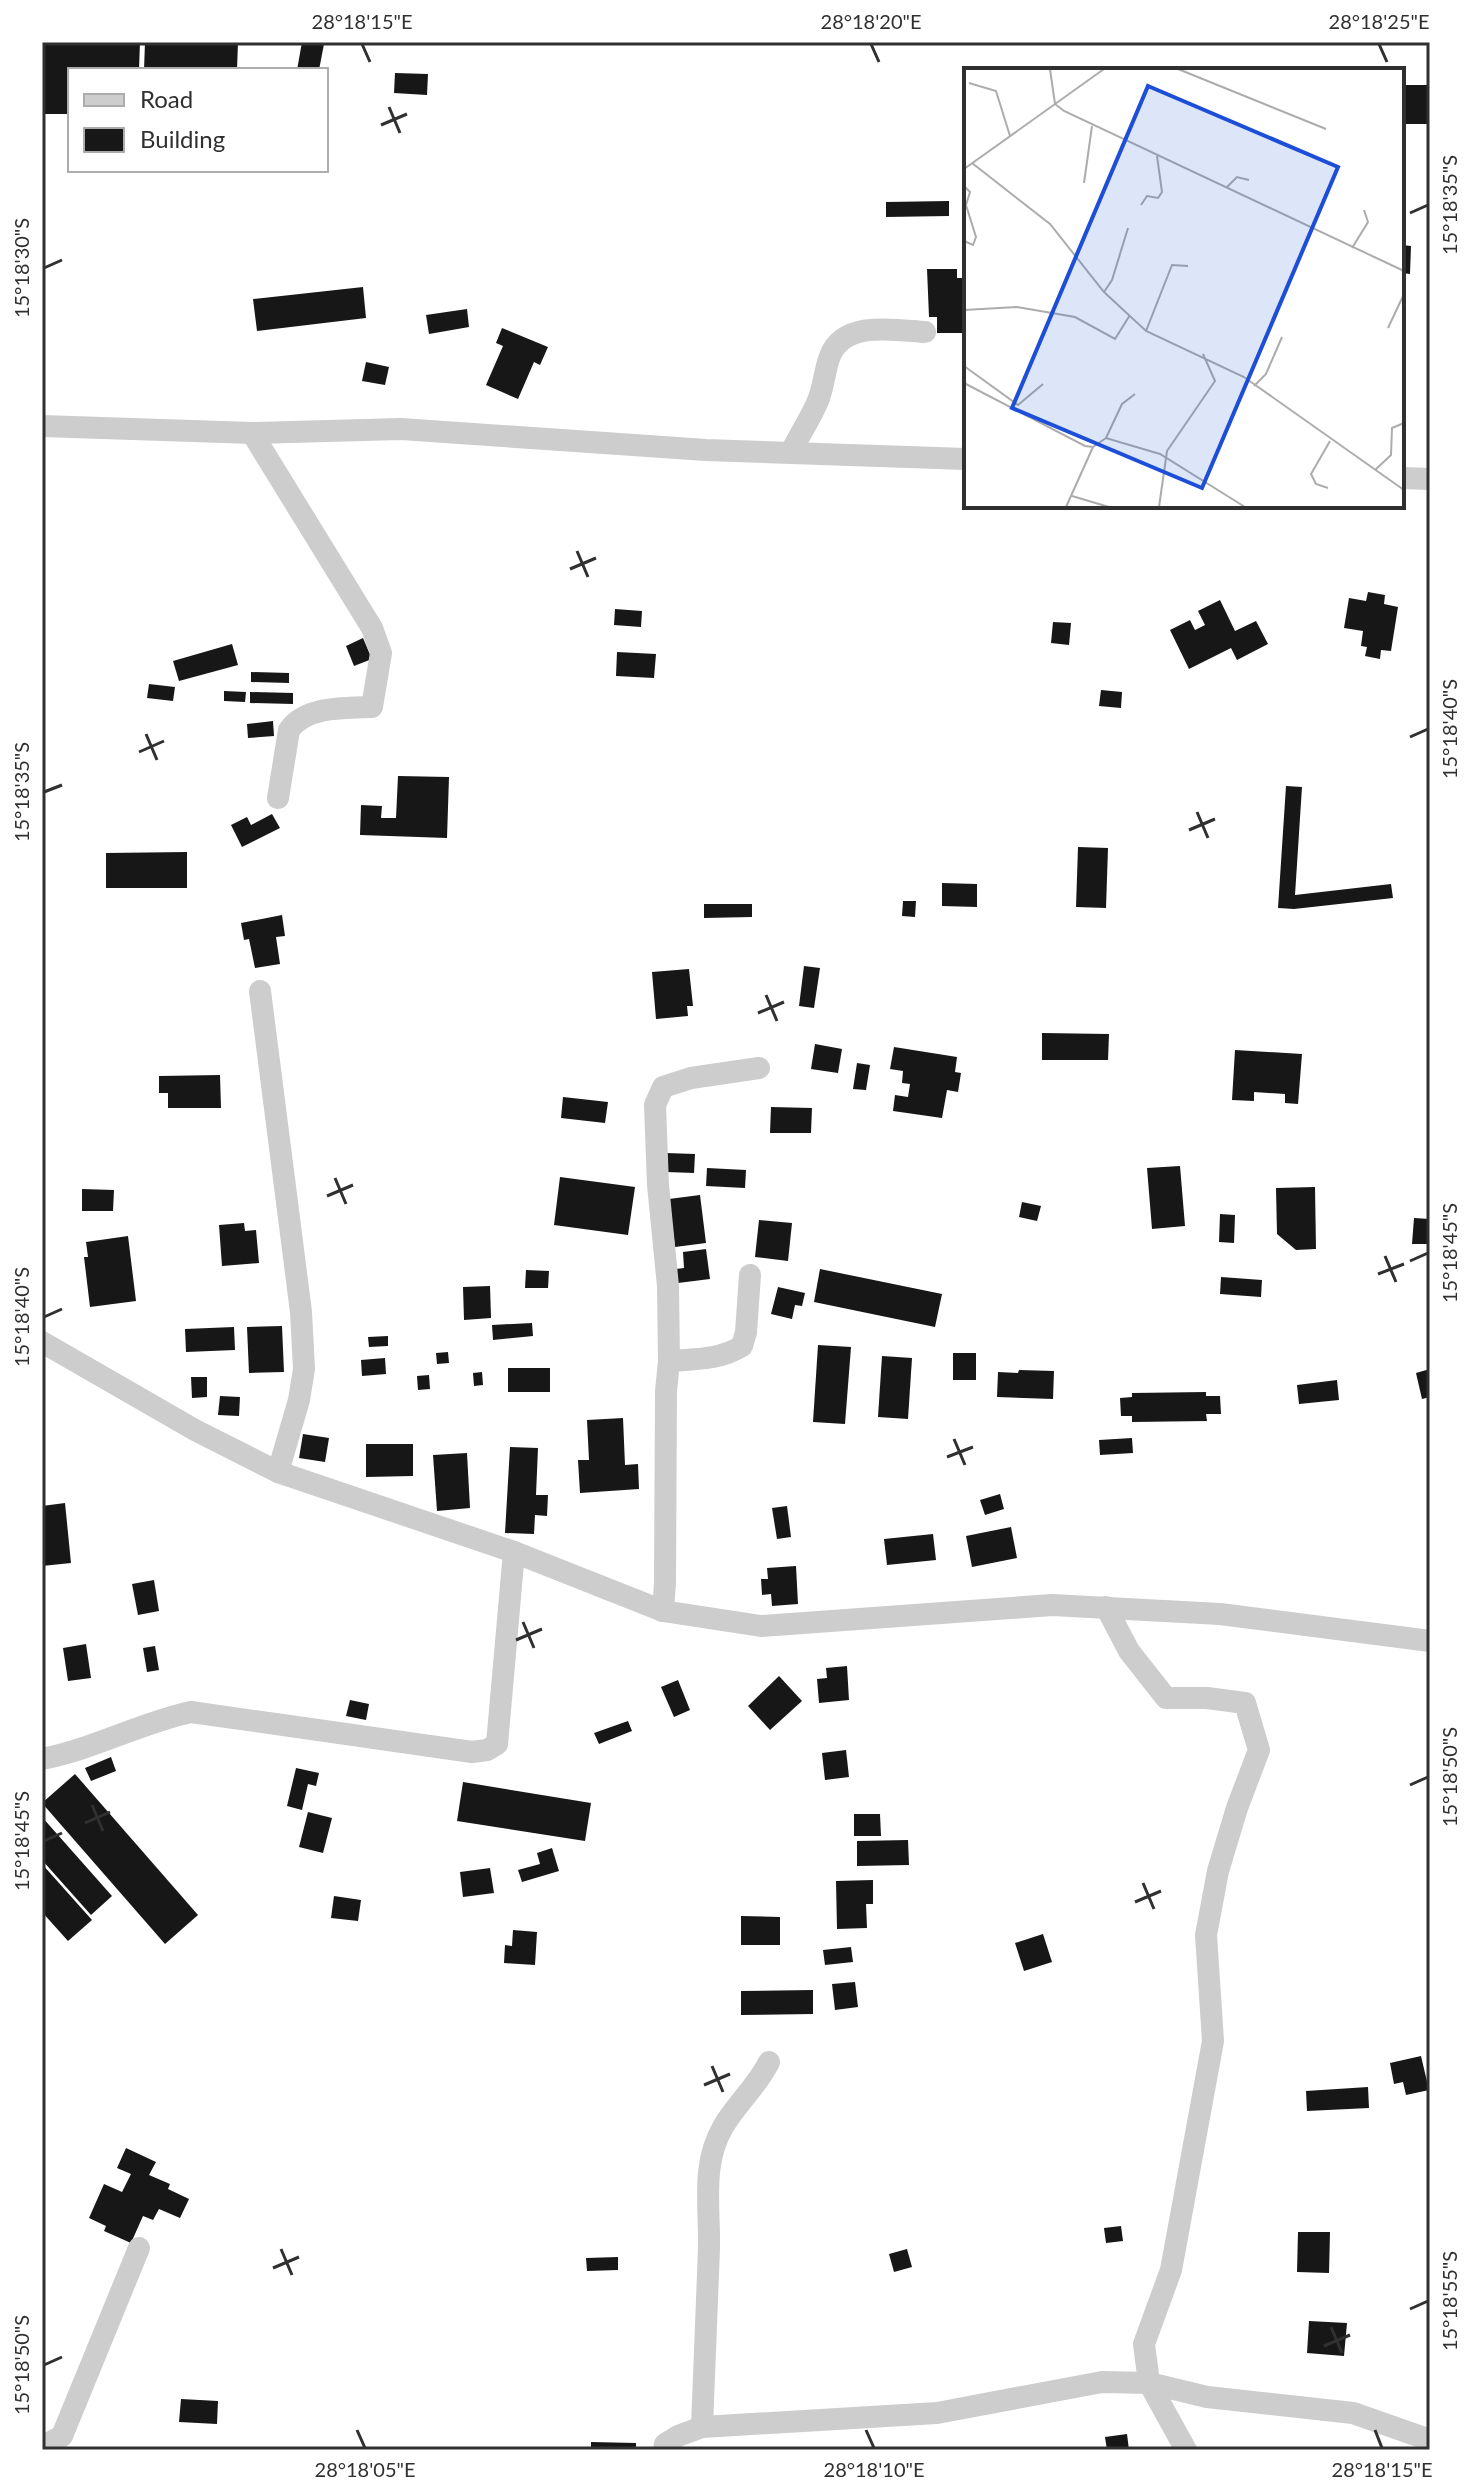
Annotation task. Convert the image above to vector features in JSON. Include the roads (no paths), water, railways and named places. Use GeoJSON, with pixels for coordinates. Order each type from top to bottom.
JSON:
{"type":"FeatureCollection","features":[{"type":"Feature","properties":{"kind":"street"},"geometry":{"type":"LineString","coordinates":[[791,452],[816,406],[830,355],[837,345],[848,336],[868,329],[925,332]]}},
{"type":"Feature","properties":{"kind":"street"},"geometry":{"type":"LineString","coordinates":[[42,426],[252,433],[401,429],[706,450],[964,459]]}},
{"type":"Feature","properties":{"kind":"street"},"geometry":{"type":"LineString","coordinates":[[252,433],[372,628],[381,653],[372,707],[334,709],[300,717],[289,730],[278,798]]}},
{"type":"Feature","properties":{"kind":"street"},"geometry":{"type":"LineString","coordinates":[[1404,478],[1430,479]]}},
{"type":"Feature","properties":{"kind":"street"},"geometry":{"type":"LineString","coordinates":[[260,991],[301,1312],[304,1369],[299,1400],[278,1472]]}},
{"type":"Feature","properties":{"kind":"street"},"geometry":{"type":"LineString","coordinates":[[663,1611],[668,1286],[658,1185],[655,1105],[663,1087],[691,1078],[759,1068]]}},
{"type":"Feature","properties":{"kind":"street"},"geometry":{"type":"LineString","coordinates":[[669,1361],[717,1356],[742,1346],[746,1332],[750,1275]]}},
{"type":"Feature","properties":{"kind":"street"},"geometry":{"type":"LineString","coordinates":[[42,1342],[195,1430],[278,1472],[514,1552],[663,1611],[761,1626],[1052,1605],[1106,1607],[1220,1614],[1430,1641]]}},
{"type":"Feature","properties":{"kind":"street"},"geometry":{"type":"LineString","coordinates":[[42,1759],[102,1743],[160,1719],[191,1712],[472,1752],[487,1750],[497,1744],[514,1552]]}},
{"type":"Feature","properties":{"kind":"street"},"geometry":{"type":"LineString","coordinates":[[1106,1607],[1129,1651],[1166,1698],[1207,1698],[1245,1703],[1259,1750],[1218,1871],[1206,1935],[1213,2041],[1171,2270],[1144,2344],[1149,2383],[1186,2450]]}},
{"type":"Feature","properties":{"kind":"street"},"geometry":{"type":"LineString","coordinates":[[702,2427],[709,2244],[706,2198],[712,2158],[723,2127],[760,2081],[769,2062]]}},
{"type":"Feature","properties":{"kind":"street"},"geometry":{"type":"LineString","coordinates":[[42,2447],[62,2436],[139,2248]]}},
{"type":"Feature","properties":{"kind":"street"},"geometry":{"type":"LineString","coordinates":[[664,2450],[665,2444],[702,2427],[937,2413],[1102,2382],[1149,2383],[1207,2397],[1353,2413],[1430,2440]]}}]}
